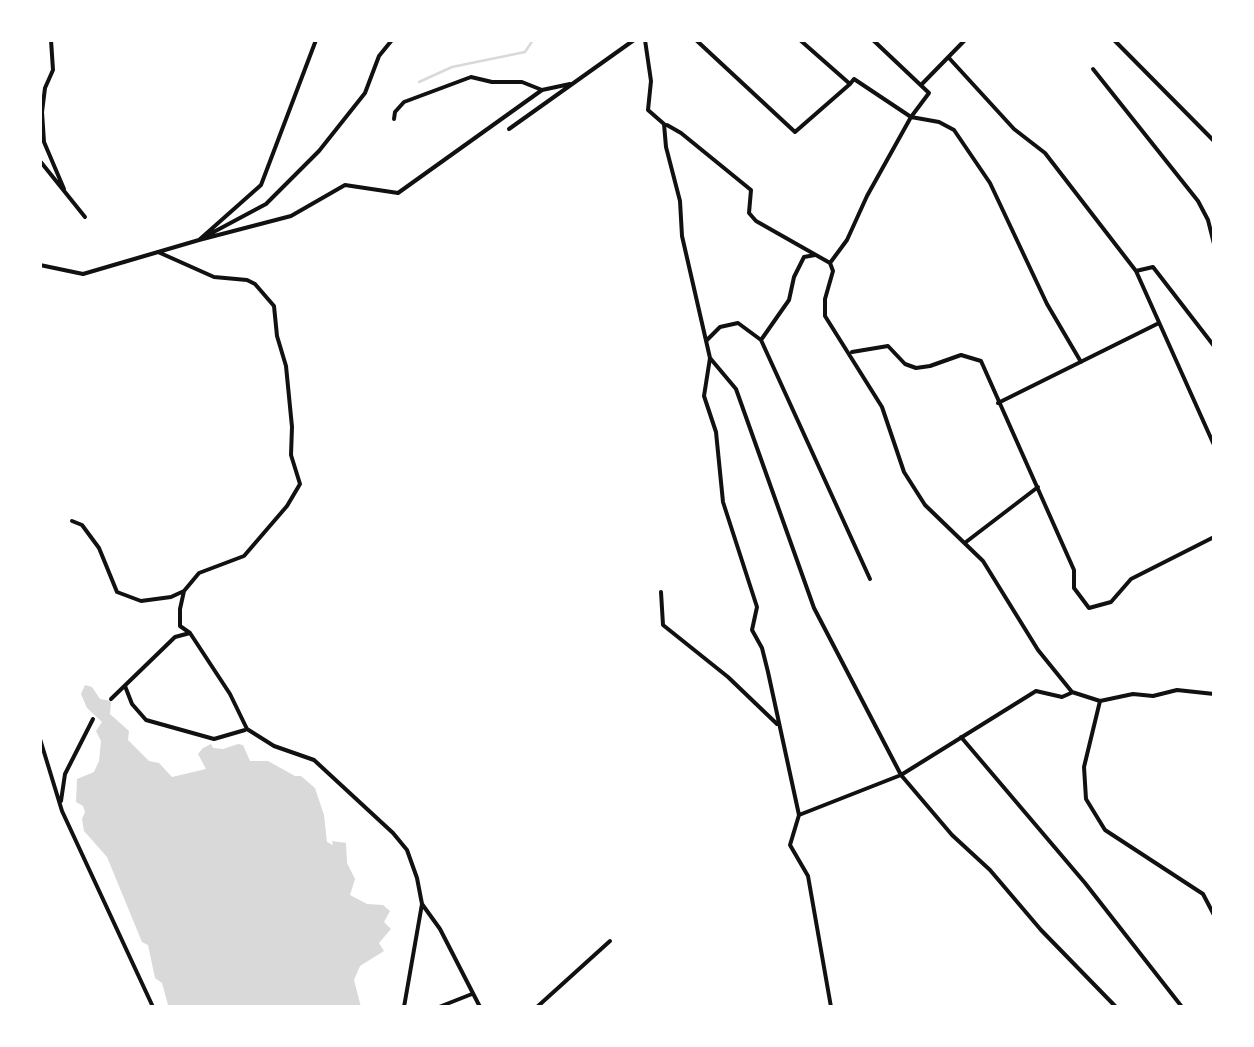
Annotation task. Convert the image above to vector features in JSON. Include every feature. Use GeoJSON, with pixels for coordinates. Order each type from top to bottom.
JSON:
{"type":"FeatureCollection","features":[{"type":"Feature","properties":{"kind":"street"},"geometry":{"type":"LineString","coordinates":[[44,142],[42,112],[45,88],[53,70],[51,40]]}},
{"type":"Feature","properties":{"kind":"street"},"geometry":{"type":"LineString","coordinates":[[199,240],[261,184],[316,40]]}},
{"type":"Feature","properties":{"kind":"street"},"geometry":{"type":"LineString","coordinates":[[199,240],[266,204],[319,152],[364,93],[380,56],[392,40]]}},
{"type":"Feature","properties":{"kind":"street"},"geometry":{"type":"LineString","coordinates":[[626,40],[626,48]]}},
{"type":"Feature","properties":{"kind":"street"},"geometry":{"type":"LineString","coordinates":[[509,129],[634,40]]}},
{"type":"Feature","properties":{"kind":"street"},"geometry":{"type":"LineString","coordinates":[[645,40],[650,80],[648,110],[751,190],[748,214],[756,221],[830,263],[833,271],[825,316],[882,407],[904,472],[925,506],[966,542],[993,574],[1038,650],[1072,692],[1100,702],[1177,690],[1214,694]]}},
{"type":"Feature","properties":{"kind":"street"},"geometry":{"type":"LineString","coordinates":[[696,40],[794,132],[854,79],[911,117],[939,122],[954,130],[990,183],[1047,304],[1082,362]]}},
{"type":"Feature","properties":{"kind":"street"},"geometry":{"type":"LineString","coordinates":[[800,40],[850,84]]}},
{"type":"Feature","properties":{"kind":"street"},"geometry":{"type":"LineString","coordinates":[[830,263],[848,240],[867,196],[911,117],[929,94],[873,40]]}},
{"type":"Feature","properties":{"kind":"street"},"geometry":{"type":"LineString","coordinates":[[921,84],[966,40]]}},
{"type":"Feature","properties":{"kind":"street"},"geometry":{"type":"LineString","coordinates":[[1114,40],[1214,141]]}},
{"type":"Feature","properties":{"kind":"street"},"geometry":{"type":"LineString","coordinates":[[949,58],[1014,129],[1045,153],[1136,271],[1214,445]]}},
{"type":"Feature","properties":{"kind":"street"},"geometry":{"type":"LineString","coordinates":[[1094,68],[1198,201],[1214,244]]}},
{"type":"Feature","properties":{"kind":"street"},"geometry":{"type":"LineString","coordinates":[[394,119],[404,102],[471,77],[522,82],[542,90]]}},
{"type":"Feature","properties":{"kind":"street"},"geometry":{"type":"LineString","coordinates":[[40,265],[83,274],[291,216],[344,184],[398,194],[542,90],[570,84]]}},
{"type":"Feature","properties":{"kind":"street"},"geometry":{"type":"LineString","coordinates":[[664,124],[680,201],[682,236],[710,358],[704,396],[716,432],[724,502],[757,607],[752,630],[762,648],[798,815],[790,846],[808,876],[831,1007]]}},
{"type":"Feature","properties":{"kind":"street"},"geometry":{"type":"LineString","coordinates":[[40,135],[64,188]]}},
{"type":"Feature","properties":{"kind":"street"},"geometry":{"type":"LineString","coordinates":[[40,161],[84,218]]}},
{"type":"Feature","properties":{"kind":"street"},"geometry":{"type":"LineString","coordinates":[[72,521],[82,525],[98,548],[117,592],[141,600],[172,597],[184,591],[199,573],[244,556],[287,506],[300,484],[290,455],[292,426],[286,366],[274,306],[247,280],[214,278],[158,252]]}},
{"type":"Feature","properties":{"kind":"street"},"geometry":{"type":"LineString","coordinates":[[762,340],[789,300],[804,257],[815,256]]}},
{"type":"Feature","properties":{"kind":"street"},"geometry":{"type":"LineString","coordinates":[[1136,271],[1153,267],[1214,346]]}},
{"type":"Feature","properties":{"kind":"street"},"geometry":{"type":"LineString","coordinates":[[706,341],[720,327],[738,323],[762,340],[870,579]]}},
{"type":"Feature","properties":{"kind":"street"},"geometry":{"type":"LineString","coordinates":[[998,404],[1158,323]]}},
{"type":"Feature","properties":{"kind":"street"},"geometry":{"type":"LineString","coordinates":[[850,353],[888,346],[904,364],[916,368],[961,354],[981,361],[1074,570],[1074,588],[1089,608],[1111,602],[1132,579],[1214,537]]}},
{"type":"Feature","properties":{"kind":"street"},"geometry":{"type":"LineString","coordinates":[[710,358],[736,390],[814,608],[902,776],[952,835],[990,870],[1041,930],[1116,1007]]}},
{"type":"Feature","properties":{"kind":"street"},"geometry":{"type":"LineString","coordinates":[[1206,430],[1214,422]]}},
{"type":"Feature","properties":{"kind":"street"},"geometry":{"type":"LineString","coordinates":[[966,542],[1038,487]]}},
{"type":"Feature","properties":{"kind":"street"},"geometry":{"type":"LineString","coordinates":[[111,698],[175,637],[184,591]]}},
{"type":"Feature","properties":{"kind":"street"},"geometry":{"type":"LineString","coordinates":[[662,592],[663,626],[728,677],[780,727]]}},
{"type":"Feature","properties":{"kind":"street"},"geometry":{"type":"LineString","coordinates":[[172,597],[180,609]]}},
{"type":"Feature","properties":{"kind":"street"},"geometry":{"type":"LineString","coordinates":[[180,626],[190,634],[230,694],[247,729],[274,746],[314,760],[407,850],[422,904],[440,928],[480,1007]]}},
{"type":"Feature","properties":{"kind":"street"},"geometry":{"type":"LineString","coordinates":[[175,637],[190,634]]}},
{"type":"Feature","properties":{"kind":"street"},"geometry":{"type":"LineString","coordinates":[[125,686],[132,704],[146,720],[214,739],[247,729]]}},
{"type":"Feature","properties":{"kind":"street"},"geometry":{"type":"LineString","coordinates":[[798,815],[902,776],[1036,691],[1062,697],[1072,692]]}},
{"type":"Feature","properties":{"kind":"street"},"geometry":{"type":"LineString","coordinates":[[1100,702],[1084,766],[1086,799],[1106,830],[1203,894],[1214,915]]}},
{"type":"Feature","properties":{"kind":"street"},"geometry":{"type":"LineString","coordinates":[[61,806],[64,774],[93,719]]}},
{"type":"Feature","properties":{"kind":"street"},"geometry":{"type":"LineString","coordinates":[[961,737],[1085,883],[1182,1007]]}},
{"type":"Feature","properties":{"kind":"street"},"geometry":{"type":"LineString","coordinates":[[40,739],[61,806],[153,1007]]}},
{"type":"Feature","properties":{"kind":"street"},"geometry":{"type":"LineString","coordinates":[[404,1007],[422,904]]}},
{"type":"Feature","properties":{"kind":"street"},"geometry":{"type":"LineString","coordinates":[[537,1007],[610,941]]}},
{"type":"Feature","properties":{"kind":"street"},"geometry":{"type":"LineString","coordinates":[[439,1007],[472,994]]}},
{"type":"Feature","properties":{"kind":"shaded area"},"geometry":{"type":"Polygon","coordinates":[[[85,685],[92,687],[100,699],[111,701],[110,714],[129,731],[128,740],[172,777],[206,769],[198,754],[211,744],[223,749],[238,744],[243,745],[250,761],[268,761],[301,776],[315,788],[327,842],[346,843],[347,863],[355,879],[350,895],[390,911],[384,922],[391,929],[379,943],[384,951],[360,966],[354,980],[361,1007],[168,1005],[162,983],[155,978],[148,945],[142,942],[107,857],[84,831],[85,812],[76,802],[77,779],[94,772],[101,741],[96,731],[102,722],[87,708],[81,694],[85,685]]]}},
{"type":"Feature","properties":{"kind":"waterway"},"geometry":{"type":"LineString","coordinates":[[419,82],[452,67],[525,52],[533,40]]}}]}
